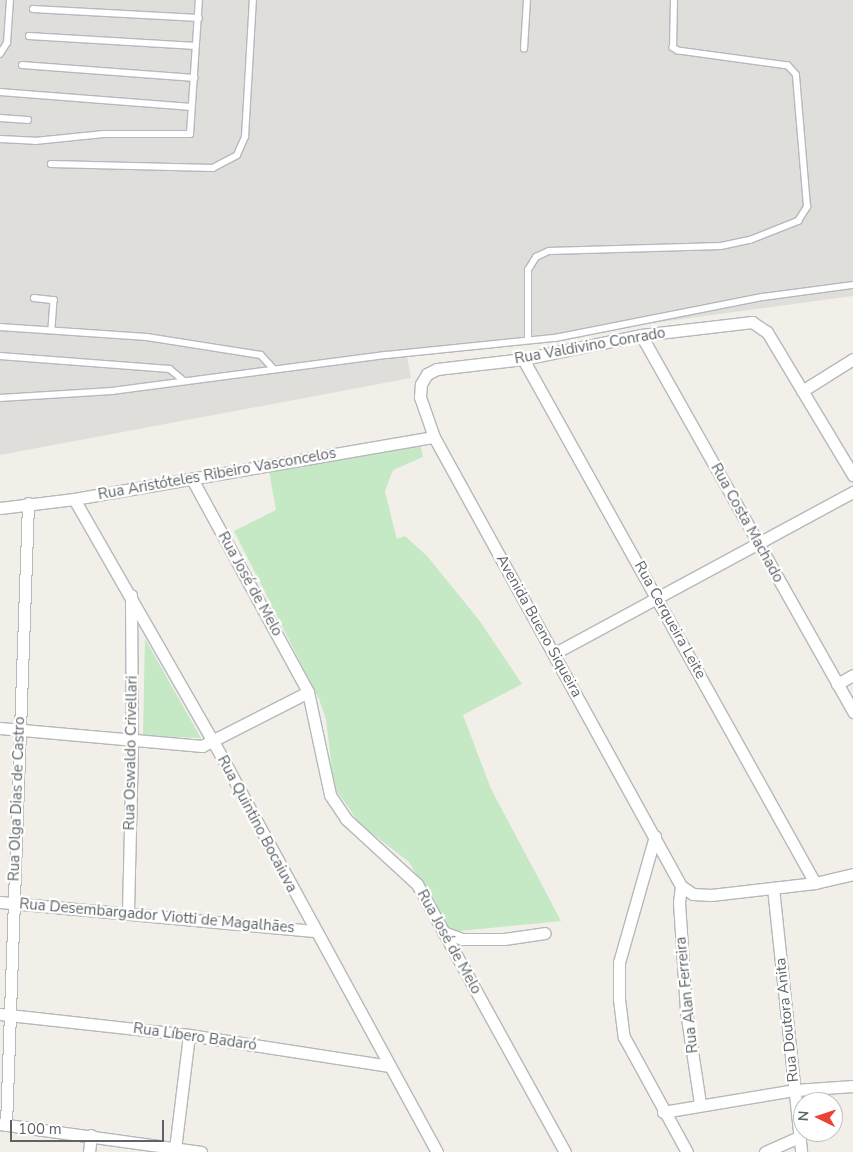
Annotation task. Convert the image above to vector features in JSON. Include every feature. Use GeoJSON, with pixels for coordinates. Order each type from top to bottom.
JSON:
{"type":"FeatureCollection","features":[{"type":"Feature","properties":{"kind":"street","name":"Rua Valdivino Conrado"},"geometry":{"type":"LineString","coordinates":[[437,368],[523,359],[641,334],[743,322],[760,325],[767,332],[802,391]]}},
{"type":"Feature","properties":{"kind":"street","name":"Rua Costa Machado"},"geometry":{"type":"LineString","coordinates":[[641,334],[853,712]]}},
{"type":"Feature","properties":{"kind":"street"},"geometry":{"type":"LineString","coordinates":[[853,358],[802,391],[853,475]]}},
{"type":"Feature","properties":{"kind":"street","name":"Rua Cerqueira Leite"},"geometry":{"type":"LineString","coordinates":[[523,359],[658,596],[815,883]]}},
{"type":"Feature","properties":{"kind":"street","name":"Avenida Bueno Siqueira"},"geometry":{"type":"LineString","coordinates":[[437,368],[428,374],[421,384],[420,397],[434,437],[656,836],[681,886]]}},
{"type":"Feature","properties":{"kind":"street","name":"Rua Aristóteles Ribeiro Vasconcelos"},"geometry":{"type":"LineString","coordinates":[[0,508],[28,503],[74,499],[434,437]]}},
{"type":"Feature","properties":{"kind":"street","name":"Rua José de Melo"},"geometry":{"type":"LineString","coordinates":[[192,479],[308,692],[330,795],[346,819],[417,884],[566,1152]]}},
{"type":"Feature","properties":{"kind":"street"},"geometry":{"type":"LineString","coordinates":[[554,653],[853,492]]}},
{"type":"Feature","properties":{"kind":"street","name":"Rua Quintino Bocaiuva"},"geometry":{"type":"LineString","coordinates":[[74,499],[131,594],[214,743],[314,931],[437,1152]]}},
{"type":"Feature","properties":{"kind":"street","name":"Rua Olga Dias de Castro"},"geometry":{"type":"LineString","coordinates":[[3,1124],[5,1014],[13,903],[28,503]]}},
{"type":"Feature","properties":{"kind":"street","name":"Rua Oswaldo Crivellari"},"geometry":{"type":"LineString","coordinates":[[128,911],[132,742],[131,594]]}},
{"type":"Feature","properties":{"kind":"street"},"geometry":{"type":"LineString","coordinates":[[837,684],[853,675]]}},
{"type":"Feature","properties":{"kind":"street"},"geometry":{"type":"LineString","coordinates":[[0,728],[132,742],[202,746],[214,743],[308,692]]}},
{"type":"Feature","properties":{"kind":"street"},"geometry":{"type":"LineString","coordinates":[[656,836],[619,962],[619,999],[624,1037],[663,1112],[687,1152]]}},
{"type":"Feature","properties":{"kind":"street"},"geometry":{"type":"LineString","coordinates":[[681,886],[693,894],[711,895],[815,883],[853,874]]}},
{"type":"Feature","properties":{"kind":"street","name":"Rua Alan Ferreira"},"geometry":{"type":"LineString","coordinates":[[681,886],[679,902],[686,1011],[700,1104]]}},
{"type":"Feature","properties":{"kind":"street","name":"Rua Doutora Anita"},"geometry":{"type":"LineString","coordinates":[[773,888],[795,1090]]}},
{"type":"Feature","properties":{"kind":"street","name":"Rua Desembargador Viotti de Magalhães"},"geometry":{"type":"LineString","coordinates":[[0,902],[128,911],[314,931]]}},
{"type":"Feature","properties":{"kind":"street"},"geometry":{"type":"LineString","coordinates":[[443,932],[462,938],[504,939],[545,933]]}},
{"type":"Feature","properties":{"kind":"street","name":"Rua Líbero Badaró"},"geometry":{"type":"LineString","coordinates":[[5,1014],[189,1036],[390,1066]]}},
{"type":"Feature","properties":{"kind":"street"},"geometry":{"type":"LineString","coordinates":[[175,1149],[189,1036]]}},
{"type":"Feature","properties":{"kind":"street"},"geometry":{"type":"LineString","coordinates":[[663,1112],[700,1104],[795,1090],[853,1086]]}},
{"type":"Feature","properties":{"kind":"street"},"geometry":{"type":"LineString","coordinates":[[3,1124],[201,1152]]}},
{"type":"Feature","properties":{"kind":"street"},"geometry":{"type":"LineString","coordinates":[[89,1152],[91,1136]]}},
{"type":"Feature","properties":{"kind":"street"},"geometry":{"type":"LineString","coordinates":[[765,1152],[793,1140]]}},
{"type":"Feature","properties":{"kind":"lane"},"geometry":{"type":"LineString","coordinates":[[0,54],[7,43],[10,0]]}},
{"type":"Feature","properties":{"kind":"lane"},"geometry":{"type":"LineString","coordinates":[[0,139],[35,141],[104,134],[190,134],[199,0]]}},
{"type":"Feature","properties":{"kind":"lane"},"geometry":{"type":"LineString","coordinates":[[51,164],[213,168],[237,155],[245,137],[253,0]]}},
{"type":"Feature","properties":{"kind":"lane"},"geometry":{"type":"LineString","coordinates":[[524,49],[527,0]]}},
{"type":"Feature","properties":{"kind":"lane"},"geometry":{"type":"LineString","coordinates":[[528,340],[528,270],[536,257],[549,251],[721,246],[750,240],[798,221],[807,207],[796,75],[788,66],[678,51],[673,48],[674,0]]}},
{"type":"Feature","properties":{"kind":"lane"},"geometry":{"type":"LineString","coordinates":[[33,9],[199,18]]}},
{"type":"Feature","properties":{"kind":"lane"},"geometry":{"type":"LineString","coordinates":[[29,36],[196,46]]}},
{"type":"Feature","properties":{"kind":"lane"},"geometry":{"type":"LineString","coordinates":[[22,65],[195,78]]}},
{"type":"Feature","properties":{"kind":"lane"},"geometry":{"type":"LineString","coordinates":[[0,92],[191,107]]}},
{"type":"Feature","properties":{"kind":"lane"},"geometry":{"type":"LineString","coordinates":[[0,118],[28,120]]}},
{"type":"Feature","properties":{"kind":"lane"},"geometry":{"type":"LineString","coordinates":[[0,398],[112,392],[274,368],[528,340],[763,297],[853,285]]}},
{"type":"Feature","properties":{"kind":"lane"},"geometry":{"type":"LineString","coordinates":[[34,298],[54,300],[52,330]]}},
{"type":"Feature","properties":{"kind":"lane"},"geometry":{"type":"LineString","coordinates":[[0,327],[147,337],[261,355],[274,368]]}},
{"type":"Feature","properties":{"kind":"lane"},"geometry":{"type":"LineString","coordinates":[[0,356],[170,368],[183,380]]}},
{"type":"Feature","properties":{"kind":"shaded area"},"geometry":{"type":"Polygon","coordinates":[[[0,0],[853,0],[853,296],[407,356],[411,378],[0,455],[0,0]]]}},
{"type":"Feature","properties":{"kind":"green space"},"geometry":{"type":"Polygon","coordinates":[[[420,444],[423,457],[393,470],[385,491],[397,539],[405,536],[427,556],[479,620],[522,684],[463,715],[491,789],[561,921],[449,932],[409,862],[360,824],[334,787],[326,719],[319,699],[234,531],[276,510],[269,471],[420,444]]]}},
{"type":"Feature","properties":{"kind":"green space"},"geometry":{"type":"Polygon","coordinates":[[[145,639],[201,738],[143,736],[145,639]]]}}]}
